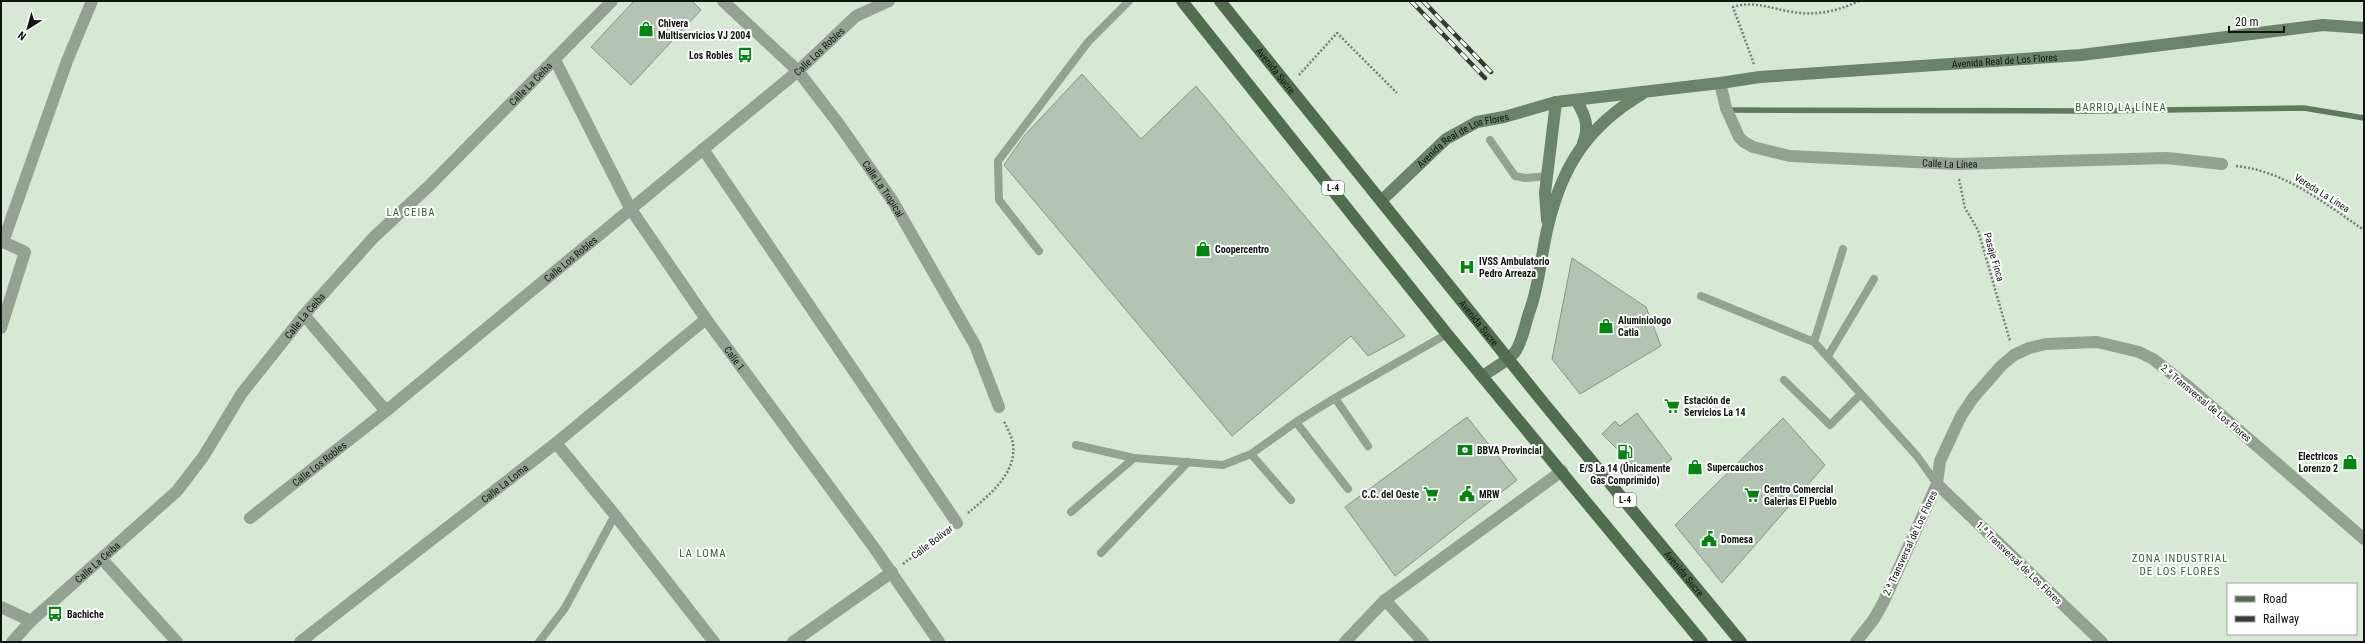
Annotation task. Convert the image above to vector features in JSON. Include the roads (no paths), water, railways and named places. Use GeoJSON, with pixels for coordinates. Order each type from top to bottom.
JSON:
{"type":"FeatureCollection","features":[{"type":"Feature","properties":{"kind":"main road","name":"L-4"},"geometry":{"type":"LineString","coordinates":[[1182,1],[1447,334],[1562,471],[1702,642]]}},
{"type":"Feature","properties":{"kind":"main road","name":"Avenida Sucre"},"geometry":{"type":"LineString","coordinates":[[1220,1],[1508,358],[1741,642]]}},
{"type":"Feature","properties":{"kind":"street"},"geometry":{"type":"LineString","coordinates":[[1,328],[25,252],[24,250],[2,241],[67,61],[92,1]]}},
{"type":"Feature","properties":{"kind":"street","name":"Calle La Ceiba"},"geometry":{"type":"LineString","coordinates":[[12,642],[31,621],[102,559],[177,490],[203,457],[242,393],[304,315],[374,237],[428,187],[612,1]]}},
{"type":"Feature","properties":{"kind":"street","name":"Calle La Tropical"},"geometry":{"type":"LineString","coordinates":[[723,1],[798,71],[838,122],[892,200],[975,344],[999,407]]}},
{"type":"Feature","properties":{"kind":"street","name":"Calle Los Robles"},"geometry":{"type":"LineString","coordinates":[[250,518],[386,411],[630,208],[798,71],[856,16],[889,1]]}},
{"type":"Feature","properties":{"kind":"street","name":"Avenida Real de Los Flores"},"geometry":{"type":"LineString","coordinates":[[1382,200],[1446,139],[1461,129],[1477,122],[1504,117],[1556,102],[1611,94],[1645,92],[1760,77],[2081,55],[2323,25],[2364,28]]}},
{"type":"Feature","properties":{"kind":"street","name":"Calle 1"},"geometry":{"type":"LineString","coordinates":[[555,60],[630,208],[706,320],[892,572],[939,642]]}},
{"type":"Feature","properties":{"kind":"street","name":"Calle La Línea"},"geometry":{"type":"LineString","coordinates":[[1720,83],[1726,108],[1739,137],[1753,147],[1790,156],[1824,159],[1957,164],[2167,158],[2222,164]]}},
{"type":"Feature","properties":{"kind":"street","name":"Avenida Real de Los Flores"},"geometry":{"type":"LineString","coordinates":[[1483,376],[1511,356],[1518,346],[1537,289],[1548,226],[1570,163],[1582,146],[1608,118],[1620,107],[1645,92]]}},
{"type":"Feature","properties":{"kind":"street"},"geometry":{"type":"LineString","coordinates":[[1576,100],[1583,112],[1587,127],[1582,146]]}},
{"type":"Feature","properties":{"kind":"street","name":"Avenida Real de Los Flores"},"geometry":{"type":"LineString","coordinates":[[1548,226],[1545,193],[1556,102]]}},
{"type":"Feature","properties":{"kind":"street"},"geometry":{"type":"LineString","coordinates":[[703,149],[958,522]]}},
{"type":"Feature","properties":{"kind":"street"},"geometry":{"type":"LineString","coordinates":[[304,315],[386,411]]}},
{"type":"Feature","properties":{"kind":"street","name":"Calle La Loma"},"geometry":{"type":"LineString","coordinates":[[300,642],[556,443],[706,320]]}},
{"type":"Feature","properties":{"kind":"street","name":"2.ª Transversal de Los Flores"},"geometry":{"type":"LineString","coordinates":[[1856,642],[1874,619],[1937,484],[1940,461],[1961,416],[1986,382],[2014,355],[2029,348],[2046,344],[2097,342],[2139,352],[2153,359],[2194,392],[2364,539]]}},
{"type":"Feature","properties":{"kind":"street"},"geometry":{"type":"LineString","coordinates":[[556,443],[615,515],[714,642]]}},
{"type":"Feature","properties":{"kind":"street"},"geometry":{"type":"LineString","coordinates":[[1345,642],[1385,600],[1562,471]]}},
{"type":"Feature","properties":{"kind":"street","name":"1.ª Transversal de Los Flores"},"geometry":{"type":"LineString","coordinates":[[1937,484],[2102,642]]}},
{"type":"Feature","properties":{"kind":"street"},"geometry":{"type":"LineString","coordinates":[[102,559],[177,642]]}},
{"type":"Feature","properties":{"kind":"street"},"geometry":{"type":"LineString","coordinates":[[793,642],[892,572]]}},
{"type":"Feature","properties":{"kind":"street"},"geometry":{"type":"LineString","coordinates":[[1385,600],[1423,642]]}},
{"type":"Feature","properties":{"kind":"street"},"geometry":{"type":"LineString","coordinates":[[1,608],[31,621]]}},
{"type":"Feature","properties":{"kind":"lane"},"geometry":{"type":"LineString","coordinates":[[1039,252],[999,200],[998,161],[1088,42],[1129,1]]}},
{"type":"Feature","properties":{"kind":"lane"},"geometry":{"type":"LineString","coordinates":[[1490,140],[1515,176],[1526,178],[1548,176]]}},
{"type":"Feature","properties":{"kind":"lane"},"geometry":{"type":"LineString","coordinates":[[1814,342],[1843,249]]}},
{"type":"Feature","properties":{"kind":"lane"},"geometry":{"type":"LineString","coordinates":[[1828,356],[1874,280]]}},
{"type":"Feature","properties":{"kind":"lane"},"geometry":{"type":"LineString","coordinates":[[1701,296],[1814,342],[1828,356],[1860,395],[1913,451],[1937,484]]}},
{"type":"Feature","properties":{"kind":"lane"},"geometry":{"type":"LineString","coordinates":[[1076,445],[1134,458],[1223,465],[1251,454],[1296,422],[1335,398],[1447,334]]}},
{"type":"Feature","properties":{"kind":"lane"},"geometry":{"type":"LineString","coordinates":[[1784,380],[1830,425],[1860,395]]}},
{"type":"Feature","properties":{"kind":"lane"},"geometry":{"type":"LineString","coordinates":[[1335,398],[1368,446]]}},
{"type":"Feature","properties":{"kind":"lane"},"geometry":{"type":"LineString","coordinates":[[1296,422],[1348,489]]}},
{"type":"Feature","properties":{"kind":"lane"},"geometry":{"type":"LineString","coordinates":[[1251,454],[1291,500]]}},
{"type":"Feature","properties":{"kind":"lane"},"geometry":{"type":"LineString","coordinates":[[1071,512],[1134,458]]}},
{"type":"Feature","properties":{"kind":"lane"},"geometry":{"type":"LineString","coordinates":[[1101,553],[1188,462]]}},
{"type":"Feature","properties":{"kind":"lane"},"geometry":{"type":"LineString","coordinates":[[539,642],[565,608],[615,515]]}},
{"type":"Feature","properties":{"kind":"waterway"},"geometry":{"type":"LineString","coordinates":[[1729,110],[2089,111],[2304,108],[2364,118]]}},
{"type":"Feature","properties":{"kind":"railway"},"geometry":{"type":"LineString","coordinates":[[1411,1],[1485,78]]}},
{"type":"Feature","properties":{"kind":"railway"},"geometry":{"type":"LineString","coordinates":[[1423,1],[1491,72]]}},
{"type":"Feature","properties":{"kind":"place","name":"Chivera Multiservicios VJ 2004"},"geometry":{"type":"Point","coordinates":[646,29]}},
{"type":"Feature","properties":{"kind":"place","name":"Los Robles"},"geometry":{"type":"Point","coordinates":[745,55]}},
{"type":"Feature","properties":{"kind":"place","name":"Coopercentro"},"geometry":{"type":"Point","coordinates":[1203,249]}},
{"type":"Feature","properties":{"kind":"place","name":"IVSS Ambulatorio Pedro Arreaza"},"geometry":{"type":"Point","coordinates":[1467,267]}},
{"type":"Feature","properties":{"kind":"place","name":"Aluminiologo Catia"},"geometry":{"type":"Point","coordinates":[1606,326]}},
{"type":"Feature","properties":{"kind":"place","name":"Estación de Servicios La 14"},"geometry":{"type":"Point","coordinates":[1672,406]}},
{"type":"Feature","properties":{"kind":"place","name":"BBVA Provincial"},"geometry":{"type":"Point","coordinates":[1465,450]}},
{"type":"Feature","properties":{"kind":"place","name":"E/S La 14 (Únicamente Gas Comprimido)"},"geometry":{"type":"Point","coordinates":[1625,452]}},
{"type":"Feature","properties":{"kind":"place","name":"Electricos Lorenzo 2"},"geometry":{"type":"Point","coordinates":[2350,462]}},
{"type":"Feature","properties":{"kind":"place","name":"Supercauchos"},"geometry":{"type":"Point","coordinates":[1695,467]}},
{"type":"Feature","properties":{"kind":"place","name":"C.C. del Oeste"},"geometry":{"type":"Point","coordinates":[1431,494]}},
{"type":"Feature","properties":{"kind":"place","name":"MRW"},"geometry":{"type":"Point","coordinates":[1467,494]}},
{"type":"Feature","properties":{"kind":"place","name":"Centro Comercial Galerias El Pueblo"},"geometry":{"type":"Point","coordinates":[1752,495]}},
{"type":"Feature","properties":{"kind":"place","name":"Domesa"},"geometry":{"type":"Point","coordinates":[1709,539]}},
{"type":"Feature","properties":{"kind":"place","name":"Bachiche"},"geometry":{"type":"Point","coordinates":[55,614]}},
{"type":"Feature","properties":{"kind":"district","name":"BARRIO LA LÍNEA"},"geometry":{"type":"Point","coordinates":[2121,107]}},
{"type":"Feature","properties":{"kind":"district","name":"LA CEIBA"},"geometry":{"type":"Point","coordinates":[411,212]}},
{"type":"Feature","properties":{"kind":"district","name":"LA LOMA"},"geometry":{"type":"Point","coordinates":[703,553]}},
{"type":"Feature","properties":{"kind":"district","name":"ZONA INDUSTRIAL DE LOS FLORES"},"geometry":{"type":"Point","coordinates":[2180,564]}}]}
